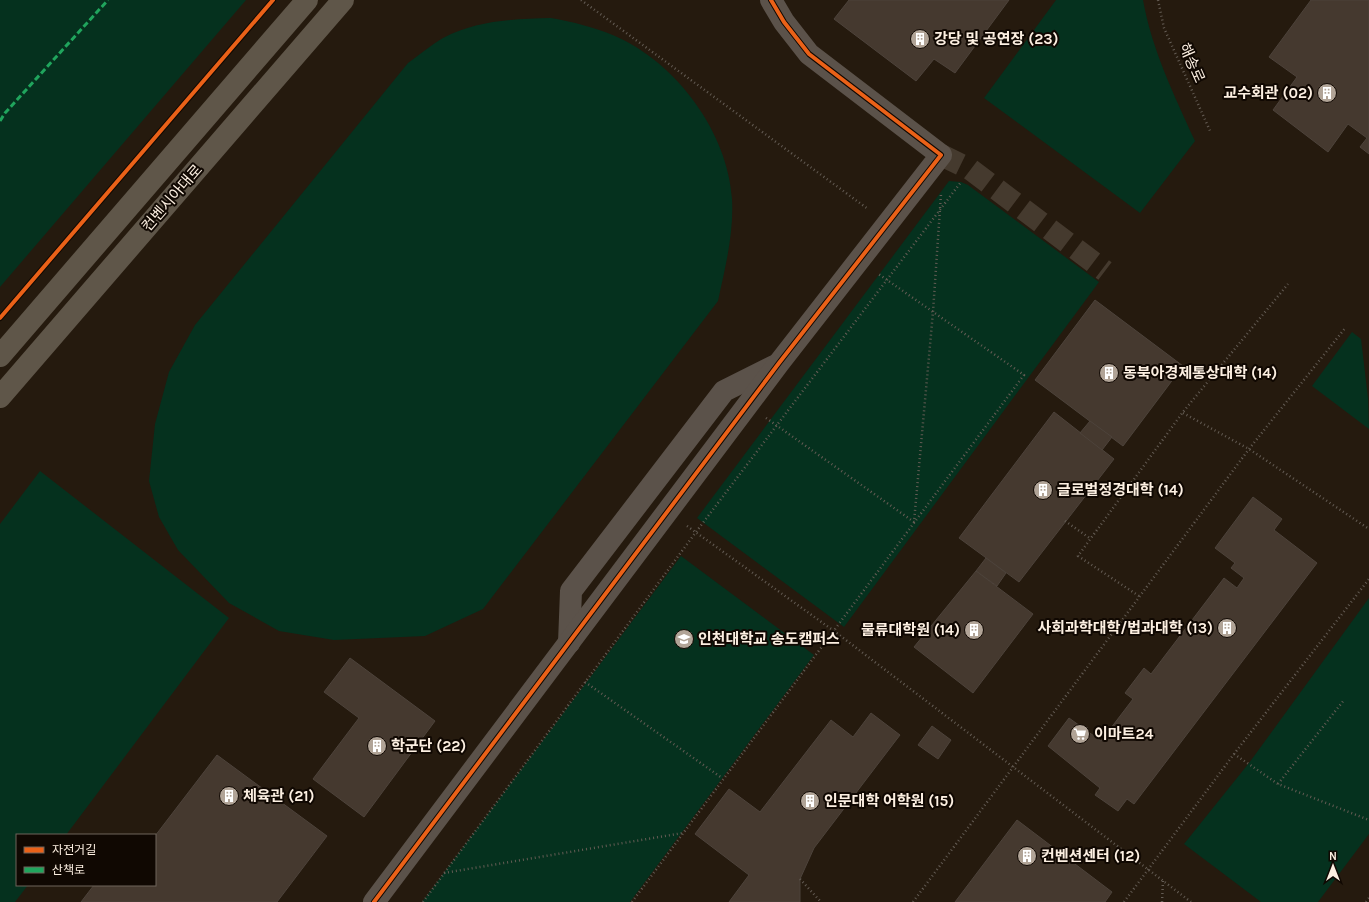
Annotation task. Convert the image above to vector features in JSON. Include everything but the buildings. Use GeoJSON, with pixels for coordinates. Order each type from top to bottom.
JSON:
{"type":"FeatureCollection","features":[{"type":"Feature","properties":{"kind":"main road","name":"컨벤시아대로"},"geometry":{"type":"LineString","coordinates":[[0,356],[307,0]]}},
{"type":"Feature","properties":{"kind":"main road","name":"컨벤시아대로"},"geometry":{"type":"LineString","coordinates":[[0,397],[343,0]]}},
{"type":"Feature","properties":{"kind":"street"},"geometry":{"type":"LineString","coordinates":[[374,902],[779,363],[858,260],[942,155],[809,54],[784,22],[771,0]]}},
{"type":"Feature","properties":{"kind":"street"},"geometry":{"type":"LineString","coordinates":[[569,643],[571,591],[724,391],[779,363]]}},
{"type":"Feature","properties":{"kind":"path"},"geometry":{"type":"LineString","coordinates":[[581,0],[888,224]]}},
{"type":"Feature","properties":{"kind":"path"},"geometry":{"type":"LineString","coordinates":[[423,902],[696,532],[961,182]]}},
{"type":"Feature","properties":{"kind":"path"},"geometry":{"type":"LineString","coordinates":[[914,522],[933,312],[941,191]]}},
{"type":"Feature","properties":{"kind":"path"},"geometry":{"type":"LineString","coordinates":[[632,902],[1024,375],[858,260]]}},
{"type":"Feature","properties":{"kind":"path"},"geometry":{"type":"LineString","coordinates":[[1139,596],[1078,556],[1183,412],[1288,284]]}},
{"type":"Feature","properties":{"kind":"path"},"geometry":{"type":"LineString","coordinates":[[913,902],[1249,449],[1346,327]]}},
{"type":"Feature","properties":{"kind":"path"},"geometry":{"type":"LineString","coordinates":[[748,404],[914,522]]}},
{"type":"Feature","properties":{"kind":"path"},"geometry":{"type":"LineString","coordinates":[[1183,412],[1249,449],[1369,530]]}},
{"type":"Feature","properties":{"kind":"path"},"geometry":{"type":"LineString","coordinates":[[668,512],[834,631],[1191,902]]}},
{"type":"Feature","properties":{"kind":"path"},"geometry":{"type":"LineString","coordinates":[[1065,521],[1090,539]]}},
{"type":"Feature","properties":{"kind":"path"},"geometry":{"type":"LineString","coordinates":[[1124,902],[1234,754],[1369,579]]}},
{"type":"Feature","properties":{"kind":"path"},"geometry":{"type":"LineString","coordinates":[[585,682],[722,778]]}},
{"type":"Feature","properties":{"kind":"path"},"geometry":{"type":"LineString","coordinates":[[1278,784],[1344,700]]}},
{"type":"Feature","properties":{"kind":"path"},"geometry":{"type":"LineString","coordinates":[[1234,754],[1278,784],[1369,820]]}},
{"type":"Feature","properties":{"kind":"path"},"geometry":{"type":"LineString","coordinates":[[444,874],[683,833]]}},
{"type":"Feature","properties":{"kind":"path"},"geometry":{"type":"LineString","coordinates":[[800,879],[821,902]]}},
{"type":"Feature","properties":{"kind":"path"},"geometry":{"type":"LineString","coordinates":[[1162,902],[1163,880]]}},
{"type":"Feature","properties":{"kind":"path"},"geometry":{"type":"LineString","coordinates":[[1366,902],[1369,898]]}},
{"type":"Feature","properties":{"kind":"green space"},"geometry":{"type":"Polygon","coordinates":[[[0,0],[246,0],[0,287],[0,0]]]}},
{"type":"Feature","properties":{"kind":"green space"},"geometry":{"type":"Polygon","coordinates":[[[1056,0],[1143,0],[1152,37],[1158,54],[1195,141],[1140,213],[984,98],[1056,0]]]}},
{"type":"Feature","properties":{"kind":"green space"},"geometry":{"type":"Polygon","coordinates":[[[551,18],[599,30],[615,36],[638,48],[659,64],[678,82],[695,103],[710,126],[721,149],[728,174],[732,199],[732,225],[718,301],[483,609],[425,636],[334,640],[279,631],[229,603],[178,550],[159,517],[149,481],[155,424],[169,372],[195,325],[408,63],[443,38],[469,27],[510,20],[551,18]]]}},
{"type":"Feature","properties":{"kind":"green space"},"geometry":{"type":"Polygon","coordinates":[[[949,181],[961,182],[968,185],[1099,282],[844,627],[697,518],[949,181]]]}},
{"type":"Feature","properties":{"kind":"green space"},"geometry":{"type":"Polygon","coordinates":[[[1352,332],[1361,339],[1368,398],[1369,429],[1312,386],[1352,332]]]}},
{"type":"Feature","properties":{"kind":"green space"},"geometry":{"type":"Polygon","coordinates":[[[40,471],[229,618],[67,834],[16,834],[16,886],[27,886],[15,902],[0,902],[0,524],[40,471]]]}},
{"type":"Feature","properties":{"kind":"green space"},"geometry":{"type":"Polygon","coordinates":[[[681,556],[814,655],[630,902],[422,902],[681,556]]]}},
{"type":"Feature","properties":{"kind":"green space"},"geometry":{"type":"Polygon","coordinates":[[[1369,598],[1369,834],[1318,902],[1261,902],[1184,844],[1249,763],[1369,598]]]}},
{"type":"Feature","properties":{"kind":"tunnel"},"geometry":{"type":"LineString","coordinates":[[941,155],[970,169],[1105,271]]}},
{"type":"Feature","properties":{"kind":"marked path"},"geometry":{"type":"LineString","coordinates":[[0,121],[5,113],[108,0]]}},
{"type":"Feature","properties":{"kind":"cycle path"},"geometry":{"type":"LineString","coordinates":[[0,318],[273,0]]}},
{"type":"Feature","properties":{"kind":"cycle path"},"geometry":{"type":"LineString","coordinates":[[374,902],[779,363],[941,155],[809,54],[784,22],[771,0]]}},
{"type":"Feature","properties":{"kind":"place","name":"강당 및 공연장 (23)"},"geometry":{"type":"Point","coordinates":[920,39]}},
{"type":"Feature","properties":{"kind":"place","name":"교수회관 (02)"},"geometry":{"type":"Point","coordinates":[1327,93]}},
{"type":"Feature","properties":{"kind":"place","name":"동북아경제통상대학 (14)"},"geometry":{"type":"Point","coordinates":[1109,373]}},
{"type":"Feature","properties":{"kind":"place","name":"글로벌정경대학 (14)"},"geometry":{"type":"Point","coordinates":[1043,490]}},
{"type":"Feature","properties":{"kind":"place","name":"사회과학대학/법과대학 (13)"},"geometry":{"type":"Point","coordinates":[1227,628]}},
{"type":"Feature","properties":{"kind":"place","name":"물류대학원 (14)"},"geometry":{"type":"Point","coordinates":[974,630]}},
{"type":"Feature","properties":{"kind":"place","name":"인천대학교 송도캠퍼스"},"geometry":{"type":"Point","coordinates":[684,639]}},
{"type":"Feature","properties":{"kind":"place","name":"이마트24"},"geometry":{"type":"Point","coordinates":[1080,734]}},
{"type":"Feature","properties":{"kind":"place","name":"학군단 (22)"},"geometry":{"type":"Point","coordinates":[377,746]}},
{"type":"Feature","properties":{"kind":"place","name":"체육관 (21)"},"geometry":{"type":"Point","coordinates":[229,796]}},
{"type":"Feature","properties":{"kind":"place","name":"인문대학 어학원 (15)"},"geometry":{"type":"Point","coordinates":[810,801]}},
{"type":"Feature","properties":{"kind":"place","name":"컨벤션센터 (12)"},"geometry":{"type":"Point","coordinates":[1027,856]}}]}
